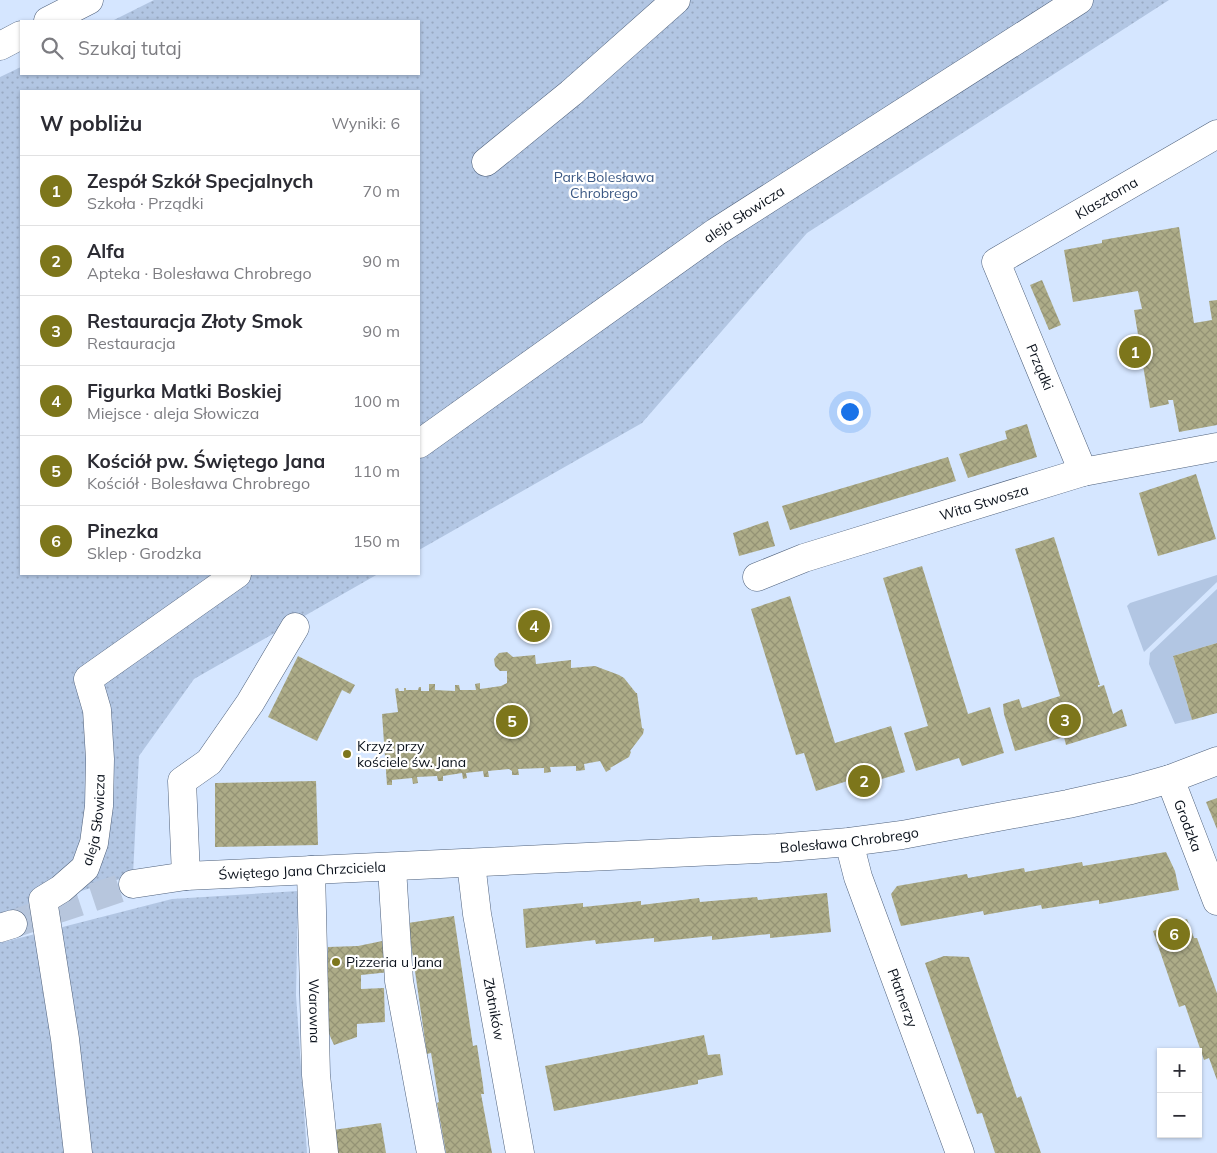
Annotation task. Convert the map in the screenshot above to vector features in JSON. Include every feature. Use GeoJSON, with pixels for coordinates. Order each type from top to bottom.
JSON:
{"type":"FeatureCollection","features":[{"type":"Feature","properties":{"kind":"street"},"geometry":{"type":"LineString","coordinates":[[50,20],[89,0]]}},
{"type":"Feature","properties":{"kind":"street"},"geometry":{"type":"LineString","coordinates":[[486,162],[571,93],[676,0]]}},
{"type":"Feature","properties":{"kind":"street","name":"aleja Słowicza"},"geometry":{"type":"LineString","coordinates":[[420,443],[716,232],[1079,0]]}},
{"type":"Feature","properties":{"kind":"street"},"geometry":{"type":"LineString","coordinates":[[0,46],[20,36]]}},
{"type":"Feature","properties":{"kind":"street","name":"Klasztorna"},"geometry":{"type":"LineString","coordinates":[[996,262],[1217,134]]}},
{"type":"Feature","properties":{"kind":"street","name":"Prządki"},"geometry":{"type":"LineString","coordinates":[[996,262],[1083,472]]}},
{"type":"Feature","properties":{"kind":"street","name":"Wita Stwosza"},"geometry":{"type":"LineString","coordinates":[[757,577],[804,558],[1083,472],[1217,447]]}},
{"type":"Feature","properties":{"kind":"street","name":"aleja Słowicza"},"geometry":{"type":"LineString","coordinates":[[78,1153],[65,1039],[43,900],[61,889],[85,868],[94,842],[99,806],[100,759],[97,710],[88,679],[236,575]]}},
{"type":"Feature","properties":{"kind":"street"},"geometry":{"type":"LineString","coordinates":[[186,876],[182,781],[210,762],[250,703],[295,627]]}},
{"type":"Feature","properties":{"kind":"street","name":"Bolesława Chrobrego"},"geometry":{"type":"LineString","coordinates":[[471,863],[777,848],[902,835],[1068,804],[1131,790],[1170,779],[1217,761]]}},
{"type":"Feature","properties":{"kind":"street","name":"Grodzka"},"geometry":{"type":"LineString","coordinates":[[1170,779],[1217,901]]}},
{"type":"Feature","properties":{"kind":"street","name":"Płatnerzy"},"geometry":{"type":"LineString","coordinates":[[849,842],[858,877],[960,1153]]}},
{"type":"Feature","properties":{"kind":"street","name":"Świętego Jana Chrzciciela"},"geometry":{"type":"LineString","coordinates":[[133,884],[186,876],[471,863]]}},
{"type":"Feature","properties":{"kind":"street","name":"Złotników"},"geometry":{"type":"LineString","coordinates":[[471,863],[477,914],[520,1153]]}},
{"type":"Feature","properties":{"kind":"street"},"geometry":{"type":"LineString","coordinates":[[392,868],[399,981],[431,1153]]}},
{"type":"Feature","properties":{"kind":"street","name":"Warowna"},"geometry":{"type":"LineString","coordinates":[[312,870],[316,1075],[324,1153]]}},
{"type":"Feature","properties":{"kind":"green space","name":"Park Bolesława Chrobrego"},"geometry":{"type":"Polygon","coordinates":[[[154,0],[1169,0],[807,233],[642,423],[420,549],[420,90],[20,90],[20,575],[376,575],[194,679],[139,756],[133,875],[0,916],[0,77],[20,67],[20,75],[420,75],[420,20],[114,20],[154,0]]]}},
{"type":"Feature","properties":{"kind":"green space"},"geometry":{"type":"Polygon","coordinates":[[[1217,575],[1217,582],[1144,652],[1127,606],[1130,603],[1217,575]]]}},
{"type":"Feature","properties":{"kind":"green space"},"geometry":{"type":"Polygon","coordinates":[[[1217,589],[1217,643],[1173,656],[1192,720],[1175,724],[1149,664],[1150,653],[1217,589]]]}},
{"type":"Feature","properties":{"kind":"green space"},"geometry":{"type":"Polygon","coordinates":[[[298,891],[296,995],[307,1153],[0,1153],[0,943],[172,899],[298,891]]]}},
{"type":"Feature","properties":{"kind":"building"},"geometry":{"type":"Polygon","coordinates":[[[1179,227],[1194,323],[1212,320],[1209,301],[1217,300],[1217,425],[1179,432],[1173,400],[1168,400],[1169,404],[1150,408],[1134,310],[1142,309],[1138,291],[1073,302],[1064,250],[1102,243],[1102,240],[1179,227]]]}},
{"type":"Feature","properties":{"kind":"building"},"geometry":{"type":"Polygon","coordinates":[[[1042,280],[1061,325],[1049,330],[1030,285],[1042,280]]]}},
{"type":"Feature","properties":{"kind":"building"},"geometry":{"type":"Polygon","coordinates":[[[1027,424],[1037,457],[968,478],[959,454],[1007,439],[1005,431],[1027,424]]]}},
{"type":"Feature","properties":{"kind":"building"},"geometry":{"type":"Polygon","coordinates":[[[948,457],[956,481],[790,530],[782,506],[948,457]]]}},
{"type":"Feature","properties":{"kind":"building"},"geometry":{"type":"Polygon","coordinates":[[[1196,474],[1216,539],[1158,556],[1139,493],[1196,474]]]}},
{"type":"Feature","properties":{"kind":"building"},"geometry":{"type":"Polygon","coordinates":[[[768,521],[775,546],[739,556],[733,533],[768,521]]]}},
{"type":"Feature","properties":{"kind":"building"},"geometry":{"type":"Polygon","coordinates":[[[1054,537],[1100,685],[1098,687],[1104,685],[1113,714],[1122,709],[1127,726],[1066,745],[1064,737],[1015,751],[1004,714],[1003,704],[1019,699],[1022,708],[1060,696],[1015,549],[1054,537]]]}},
{"type":"Feature","properties":{"kind":"building"},"geometry":{"type":"Polygon","coordinates":[[[922,566],[968,714],[990,707],[1004,753],[962,766],[959,758],[916,771],[904,733],[928,726],[883,578],[922,566]]]}},
{"type":"Feature","properties":{"kind":"building"},"geometry":{"type":"Polygon","coordinates":[[[790,596],[835,743],[891,726],[905,772],[862,785],[860,777],[816,791],[804,753],[796,755],[751,609],[790,596]]]}},
{"type":"Feature","properties":{"kind":"building"},"geometry":{"type":"Polygon","coordinates":[[[1217,643],[1217,713],[1192,720],[1173,656],[1217,643]]]}},
{"type":"Feature","properties":{"kind":"building"},"geometry":{"type":"Polygon","coordinates":[[[507,652],[513,657],[535,655],[536,664],[571,660],[571,668],[595,666],[624,678],[637,693],[642,728],[644,729],[643,734],[630,751],[629,757],[606,772],[600,761],[584,764],[585,770],[576,771],[576,766],[550,767],[551,772],[544,773],[544,768],[518,769],[519,775],[512,775],[512,771],[509,769],[488,771],[489,777],[484,777],[483,771],[466,773],[467,778],[463,779],[462,773],[443,776],[443,781],[438,781],[437,776],[417,777],[418,783],[413,784],[412,778],[392,780],[392,785],[387,785],[382,714],[398,712],[395,689],[398,688],[399,691],[404,691],[404,688],[406,690],[418,690],[421,687],[421,691],[429,691],[429,684],[435,684],[435,690],[455,691],[455,685],[459,685],[460,690],[476,690],[475,684],[480,683],[480,689],[501,686],[507,683],[507,671],[500,671],[495,666],[494,659],[499,653],[507,652]]]}},
{"type":"Feature","properties":{"kind":"building"},"geometry":{"type":"Polygon","coordinates":[[[298,656],[355,685],[350,694],[342,690],[317,741],[268,717],[298,656]]]}},
{"type":"Feature","properties":{"kind":"building"},"geometry":{"type":"Polygon","coordinates":[[[316,781],[318,845],[215,847],[215,783],[316,781]]]}},
{"type":"Feature","properties":{"kind":"building"},"geometry":{"type":"Polygon","coordinates":[[[1217,798],[1217,829],[1206,802],[1217,798]]]}},
{"type":"Feature","properties":{"kind":"building"},"geometry":{"type":"Polygon","coordinates":[[[1166,852],[1175,871],[1179,890],[1099,904],[1099,900],[1042,909],[1041,905],[984,915],[983,911],[901,926],[891,894],[897,886],[967,874],[968,878],[1024,868],[1025,872],[1082,862],[1083,866],[1166,852]]]}},
{"type":"Feature","properties":{"kind":"building"},"geometry":{"type":"Polygon","coordinates":[[[827,893],[831,932],[770,938],[770,934],[712,940],[712,936],[654,942],[654,938],[596,944],[595,940],[526,948],[523,909],[583,903],[583,907],[641,901],[641,905],[699,898],[700,902],[757,897],[758,900],[827,893]]]}},
{"type":"Feature","properties":{"kind":"building"},"geometry":{"type":"Polygon","coordinates":[[[454,916],[473,1046],[477,1045],[484,1094],[481,1094],[492,1153],[446,1153],[431,1053],[427,1054],[408,923],[454,916]]]}},
{"type":"Feature","properties":{"kind":"building"},"geometry":{"type":"Polygon","coordinates":[[[1187,919],[1194,938],[1197,938],[1217,993],[1217,1080],[1209,1058],[1204,1060],[1202,1048],[1200,1048],[1185,1005],[1179,1007],[1153,931],[1187,919]]]}},
{"type":"Feature","properties":{"kind":"building"},"geometry":{"type":"Polygon","coordinates":[[[387,940],[390,972],[361,975],[361,989],[384,988],[385,1022],[357,1024],[357,1037],[334,1045],[326,1027],[328,947],[358,946],[387,940]]]}},
{"type":"Feature","properties":{"kind":"building"},"geometry":{"type":"Polygon","coordinates":[[[944,956],[969,957],[1017,1098],[1021,1096],[1041,1153],[995,1153],[982,1113],[977,1114],[925,963],[944,956]]]}},
{"type":"Feature","properties":{"kind":"building"},"geometry":{"type":"Polygon","coordinates":[[[704,1035],[708,1055],[720,1054],[723,1075],[698,1080],[698,1084],[554,1111],[545,1066],[704,1035]]]}},
{"type":"Feature","properties":{"kind":"building"},"geometry":{"type":"Polygon","coordinates":[[[381,1123],[386,1153],[334,1153],[333,1130],[381,1123]]]}},
{"type":"Feature","properties":{"kind":"tunnel"},"geometry":{"type":"LineString","coordinates":[[13,924],[133,884]]}},
{"type":"Feature","properties":{"kind":"place","name":"Zespół Szkół Specjalnych"},"geometry":{"type":"Point","coordinates":[1135,352]}},
{"type":"Feature","properties":{"kind":"place","name":"Figurka Matki Boskiej"},"geometry":{"type":"Point","coordinates":[534,626]}},
{"type":"Feature","properties":{"kind":"place","name":"Restauracja Złoty Smok"},"geometry":{"type":"Point","coordinates":[1065,720]}},
{"type":"Feature","properties":{"kind":"place","name":"Kościół pw. Świętego Jana"},"geometry":{"type":"Point","coordinates":[512,721]}},
{"type":"Feature","properties":{"kind":"place","name":"Krzyż przy kościele św. Jana"},"geometry":{"type":"Point","coordinates":[347,754]}},
{"type":"Feature","properties":{"kind":"place","name":"Alfa"},"geometry":{"type":"Point","coordinates":[864,781]}},
{"type":"Feature","properties":{"kind":"place","name":"Pinezka"},"geometry":{"type":"Point","coordinates":[1174,934]}},
{"type":"Feature","properties":{"kind":"place","name":"Pizzeria u Jana"},"geometry":{"type":"Point","coordinates":[336,962]}}]}
